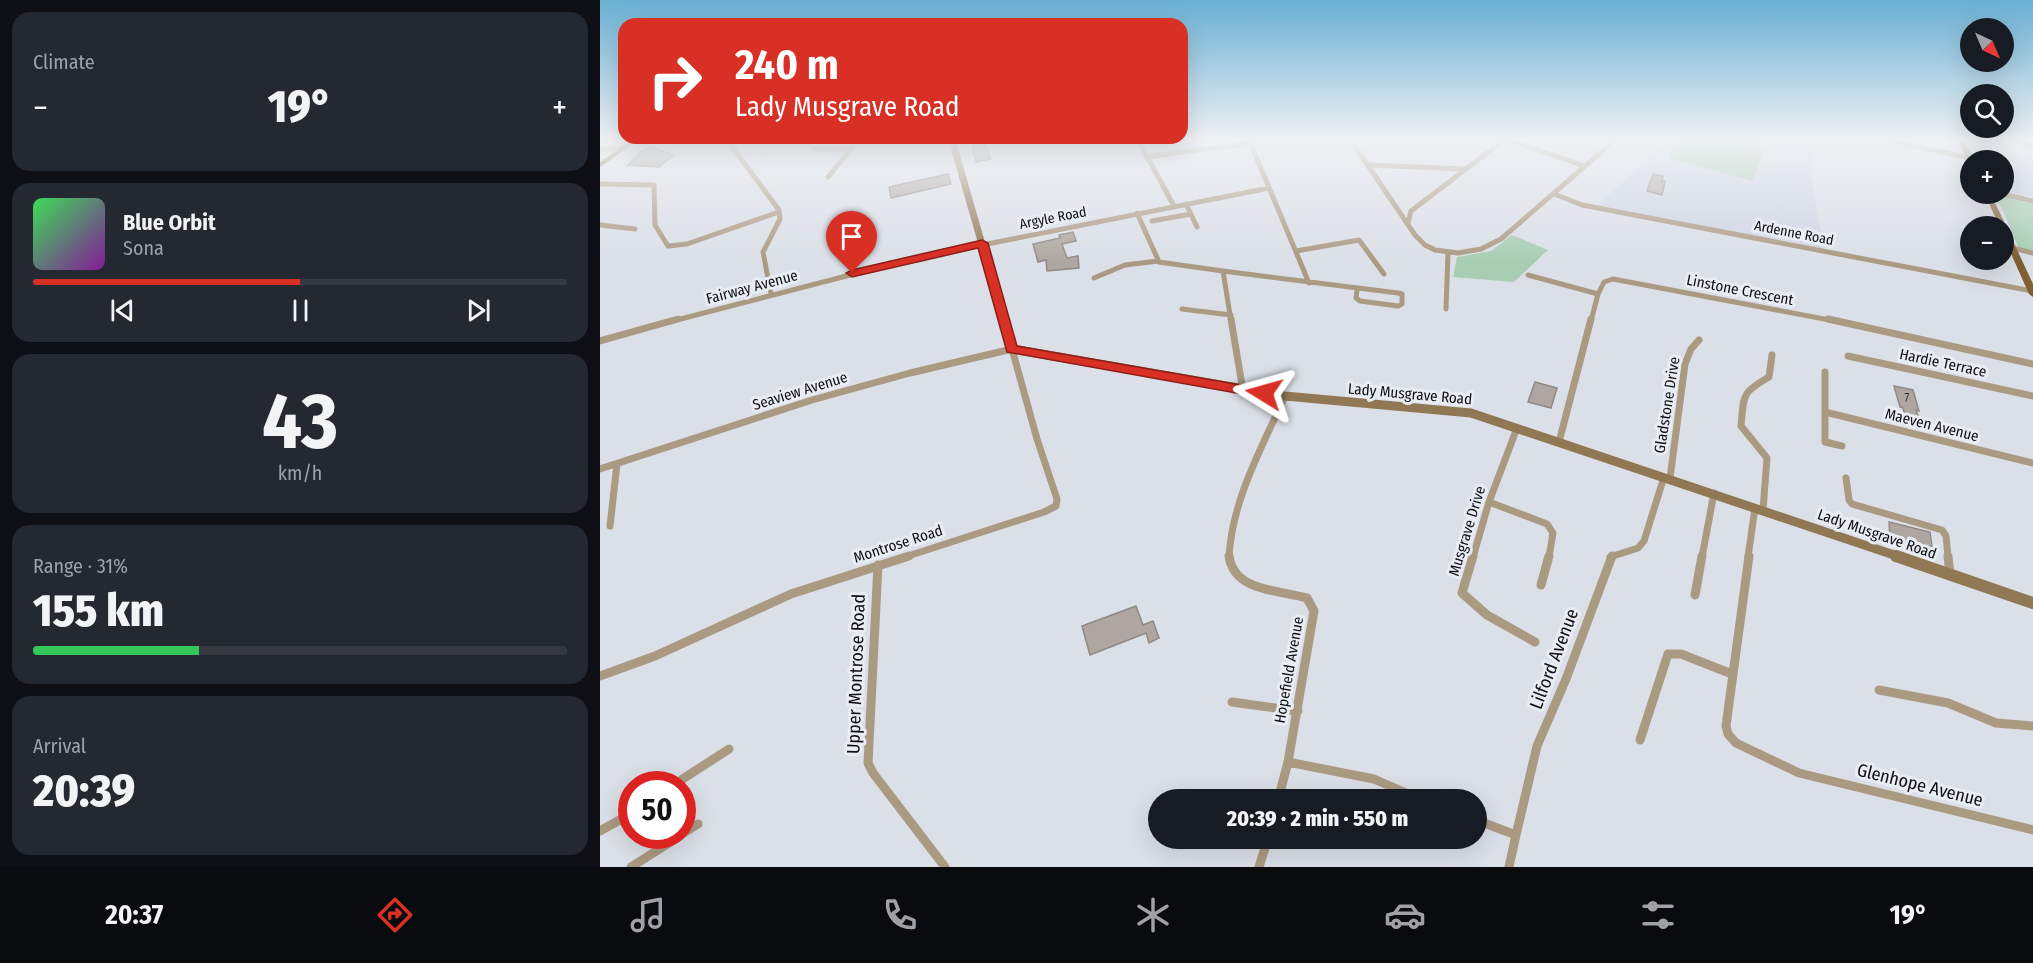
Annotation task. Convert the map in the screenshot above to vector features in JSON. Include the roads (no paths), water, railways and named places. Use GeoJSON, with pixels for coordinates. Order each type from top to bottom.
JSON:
{"type":"FeatureCollection","features":[{"type":"Feature","properties":{"kind":"main road"},"geometry":{"type":"LineString","coordinates":[[964,180],[1012,349]]}},
{"type":"Feature","properties":{"kind":"main road"},"geometry":{"type":"LineString","coordinates":[[2014,250],[2032,293]]}},
{"type":"Feature","properties":{"kind":"main road","name":"Lady Musgrave Road"},"geometry":{"type":"LineString","coordinates":[[1012,349],[1243,391],[1332,402],[1470,413],[1667,477],[2033,603]]}},
{"type":"Feature","properties":{"kind":"street"},"geometry":{"type":"LineString","coordinates":[[756,180],[779,212],[780,219],[763,252],[771,294]]}},
{"type":"Feature","properties":{"kind":"street"},"geometry":{"type":"LineString","coordinates":[[1159,180],[1174,206]]}},
{"type":"Feature","properties":{"kind":"street"},"geometry":{"type":"LineString","coordinates":[[1266,180],[1309,283]]}},
{"type":"Feature","properties":{"kind":"street"},"geometry":{"type":"LineString","coordinates":[[1378,180],[1417,238],[1426,245],[1448,253],[1469,253],[1490,247],[1569,180]]}},
{"type":"Feature","properties":{"kind":"street"},"geometry":{"type":"LineString","coordinates":[[1408,223],[1411,210],[1450,180]]}},
{"type":"Feature","properties":{"kind":"street"},"geometry":{"type":"LineString","coordinates":[[600,184],[654,185],[655,225],[668,246],[687,244],[779,212]]}},
{"type":"Feature","properties":{"kind":"street","name":"Argyle Road"},"geometry":{"type":"LineString","coordinates":[[982,243],[1269,188]]}},
{"type":"Feature","properties":{"kind":"street","name":"Ardenne Road"},"geometry":{"type":"LineString","coordinates":[[1554,194],[1582,204],[2032,293]]}},
{"type":"Feature","properties":{"kind":"street"},"geometry":{"type":"LineString","coordinates":[[2014,197],[2033,201]]}},
{"type":"Feature","properties":{"kind":"street"},"geometry":{"type":"LineString","coordinates":[[1186,204],[1197,227]]}},
{"type":"Feature","properties":{"kind":"street"},"geometry":{"type":"LineString","coordinates":[[1137,213],[1158,261]]}},
{"type":"Feature","properties":{"kind":"street"},"geometry":{"type":"LineString","coordinates":[[1152,221],[1191,214]]}},
{"type":"Feature","properties":{"kind":"street"},"geometry":{"type":"LineString","coordinates":[[600,225],[635,229]]}},
{"type":"Feature","properties":{"kind":"street"},"geometry":{"type":"LineString","coordinates":[[1296,251],[1359,240],[1384,274]]}},
{"type":"Feature","properties":{"kind":"street","name":"Fairway Avenue"},"geometry":{"type":"LineString","coordinates":[[600,341],[771,294],[982,243]]}},
{"type":"Feature","properties":{"kind":"street"},"geometry":{"type":"LineString","coordinates":[[2014,248],[2033,253]]}},
{"type":"Feature","properties":{"kind":"street"},"geometry":{"type":"LineString","coordinates":[[1446,309],[1448,253]]}},
{"type":"Feature","properties":{"kind":"street"},"geometry":{"type":"LineString","coordinates":[[1094,278],[1125,265],[1158,261],[1356,290],[1402,294],[1402,304],[1398,306],[1360,301],[1356,298],[1356,290]]}},
{"type":"Feature","properties":{"kind":"street"},"geometry":{"type":"LineString","coordinates":[[1223,271],[1243,391]]}},
{"type":"Feature","properties":{"kind":"street"},"geometry":{"type":"LineString","coordinates":[[1528,275],[1598,294],[1559,441]]}},
{"type":"Feature","properties":{"kind":"street","name":"Linstone Crescent"},"geometry":{"type":"LineString","coordinates":[[1598,294],[1604,282],[1619,279],[1803,314],[2033,364]]}},
{"type":"Feature","properties":{"kind":"street"},"geometry":{"type":"LineString","coordinates":[[1182,309],[1231,315]]}},
{"type":"Feature","properties":{"kind":"street","name":"Gladstone Drive"},"geometry":{"type":"LineString","coordinates":[[1667,477],[1684,364],[1691,349],[1699,340]]}},
{"type":"Feature","properties":{"kind":"street","name":"Seaview Avenue"},"geometry":{"type":"LineString","coordinates":[[600,469],[812,400],[910,373],[1012,349]]}},
{"type":"Feature","properties":{"kind":"street","name":"Montrose Road"},"geometry":{"type":"LineString","coordinates":[[600,676],[655,656],[791,594],[1044,512],[1056,506],[1057,499],[1037,439],[1012,349]]}},
{"type":"Feature","properties":{"kind":"street"},"geometry":{"type":"LineString","coordinates":[[1640,740],[1668,654],[1681,654],[1732,674],[1767,458],[1741,426],[1744,395],[1753,386],[1769,377],[1772,354]]}},
{"type":"Feature","properties":{"kind":"street","name":"Hardie Terrace"},"geometry":{"type":"LineString","coordinates":[[1848,356],[2033,396]]}},
{"type":"Feature","properties":{"kind":"street"},"geometry":{"type":"LineString","coordinates":[[1825,372],[1825,442],[1842,446]]}},
{"type":"Feature","properties":{"kind":"street","name":"Hopefield Avenue"},"geometry":{"type":"LineString","coordinates":[[1281,789],[1298,711],[1314,611],[1307,598],[1248,583],[1235,574],[1229,564],[1228,549],[1235,512],[1285,396]]}},
{"type":"Feature","properties":{"kind":"street","name":"Maeven Avenue"},"geometry":{"type":"LineString","coordinates":[[1825,412],[2033,463]]}},
{"type":"Feature","properties":{"kind":"street","name":"Musgrave Drive"},"geometry":{"type":"LineString","coordinates":[[1517,428],[1489,502],[1462,593],[1473,607],[1535,642]]}},
{"type":"Feature","properties":{"kind":"street"},"geometry":{"type":"LineString","coordinates":[[610,526],[617,464]]}},
{"type":"Feature","properties":{"kind":"street","name":"Lilford Avenue"},"geometry":{"type":"LineString","coordinates":[[1509,867],[1537,746],[1566,679],[1608,563],[1611,556],[1638,548],[1644,541],[1667,477]]}},
{"type":"Feature","properties":{"kind":"street"},"geometry":{"type":"LineString","coordinates":[[1846,478],[1849,500],[1852,504],[1942,530],[1946,536],[1950,575]]}},
{"type":"Feature","properties":{"kind":"street"},"geometry":{"type":"LineString","coordinates":[[1695,595],[1714,493]]}},
{"type":"Feature","properties":{"kind":"street"},"geometry":{"type":"LineString","coordinates":[[1489,502],[1547,524],[1554,533],[1541,585]]}},
{"type":"Feature","properties":{"kind":"street","name":"Upper Montrose Road"},"geometry":{"type":"LineString","coordinates":[[878,565],[868,763],[873,773],[945,867]]}},
{"type":"Feature","properties":{"kind":"street","name":"Glenhope Avenue"},"geometry":{"type":"LineString","coordinates":[[1732,674],[1726,726],[1728,734],[1736,743],[1799,773],[2033,830]]}},
{"type":"Feature","properties":{"kind":"street"},"geometry":{"type":"LineString","coordinates":[[1879,690],[1948,703],[1996,723],[2033,726]]}},
{"type":"Feature","properties":{"kind":"street"},"geometry":{"type":"LineString","coordinates":[[1232,702],[1298,711]]}},
{"type":"Feature","properties":{"kind":"street"},"geometry":{"type":"LineString","coordinates":[[695,771],[729,749]]}},
{"type":"Feature","properties":{"kind":"street"},"geometry":{"type":"LineString","coordinates":[[1288,762],[1374,778],[1398,789]]}},
{"type":"Feature","properties":{"kind":"street"},"geometry":{"type":"LineString","coordinates":[[600,831],[618,821]]}},
{"type":"Feature","properties":{"kind":"street"},"geometry":{"type":"LineString","coordinates":[[1487,824],[1516,835]]}},
{"type":"Feature","properties":{"kind":"street"},"geometry":{"type":"LineString","coordinates":[[631,867],[659,849]]}},
{"type":"Feature","properties":{"kind":"street"},"geometry":{"type":"LineString","coordinates":[[1259,866],[1264,849]]}}]}
